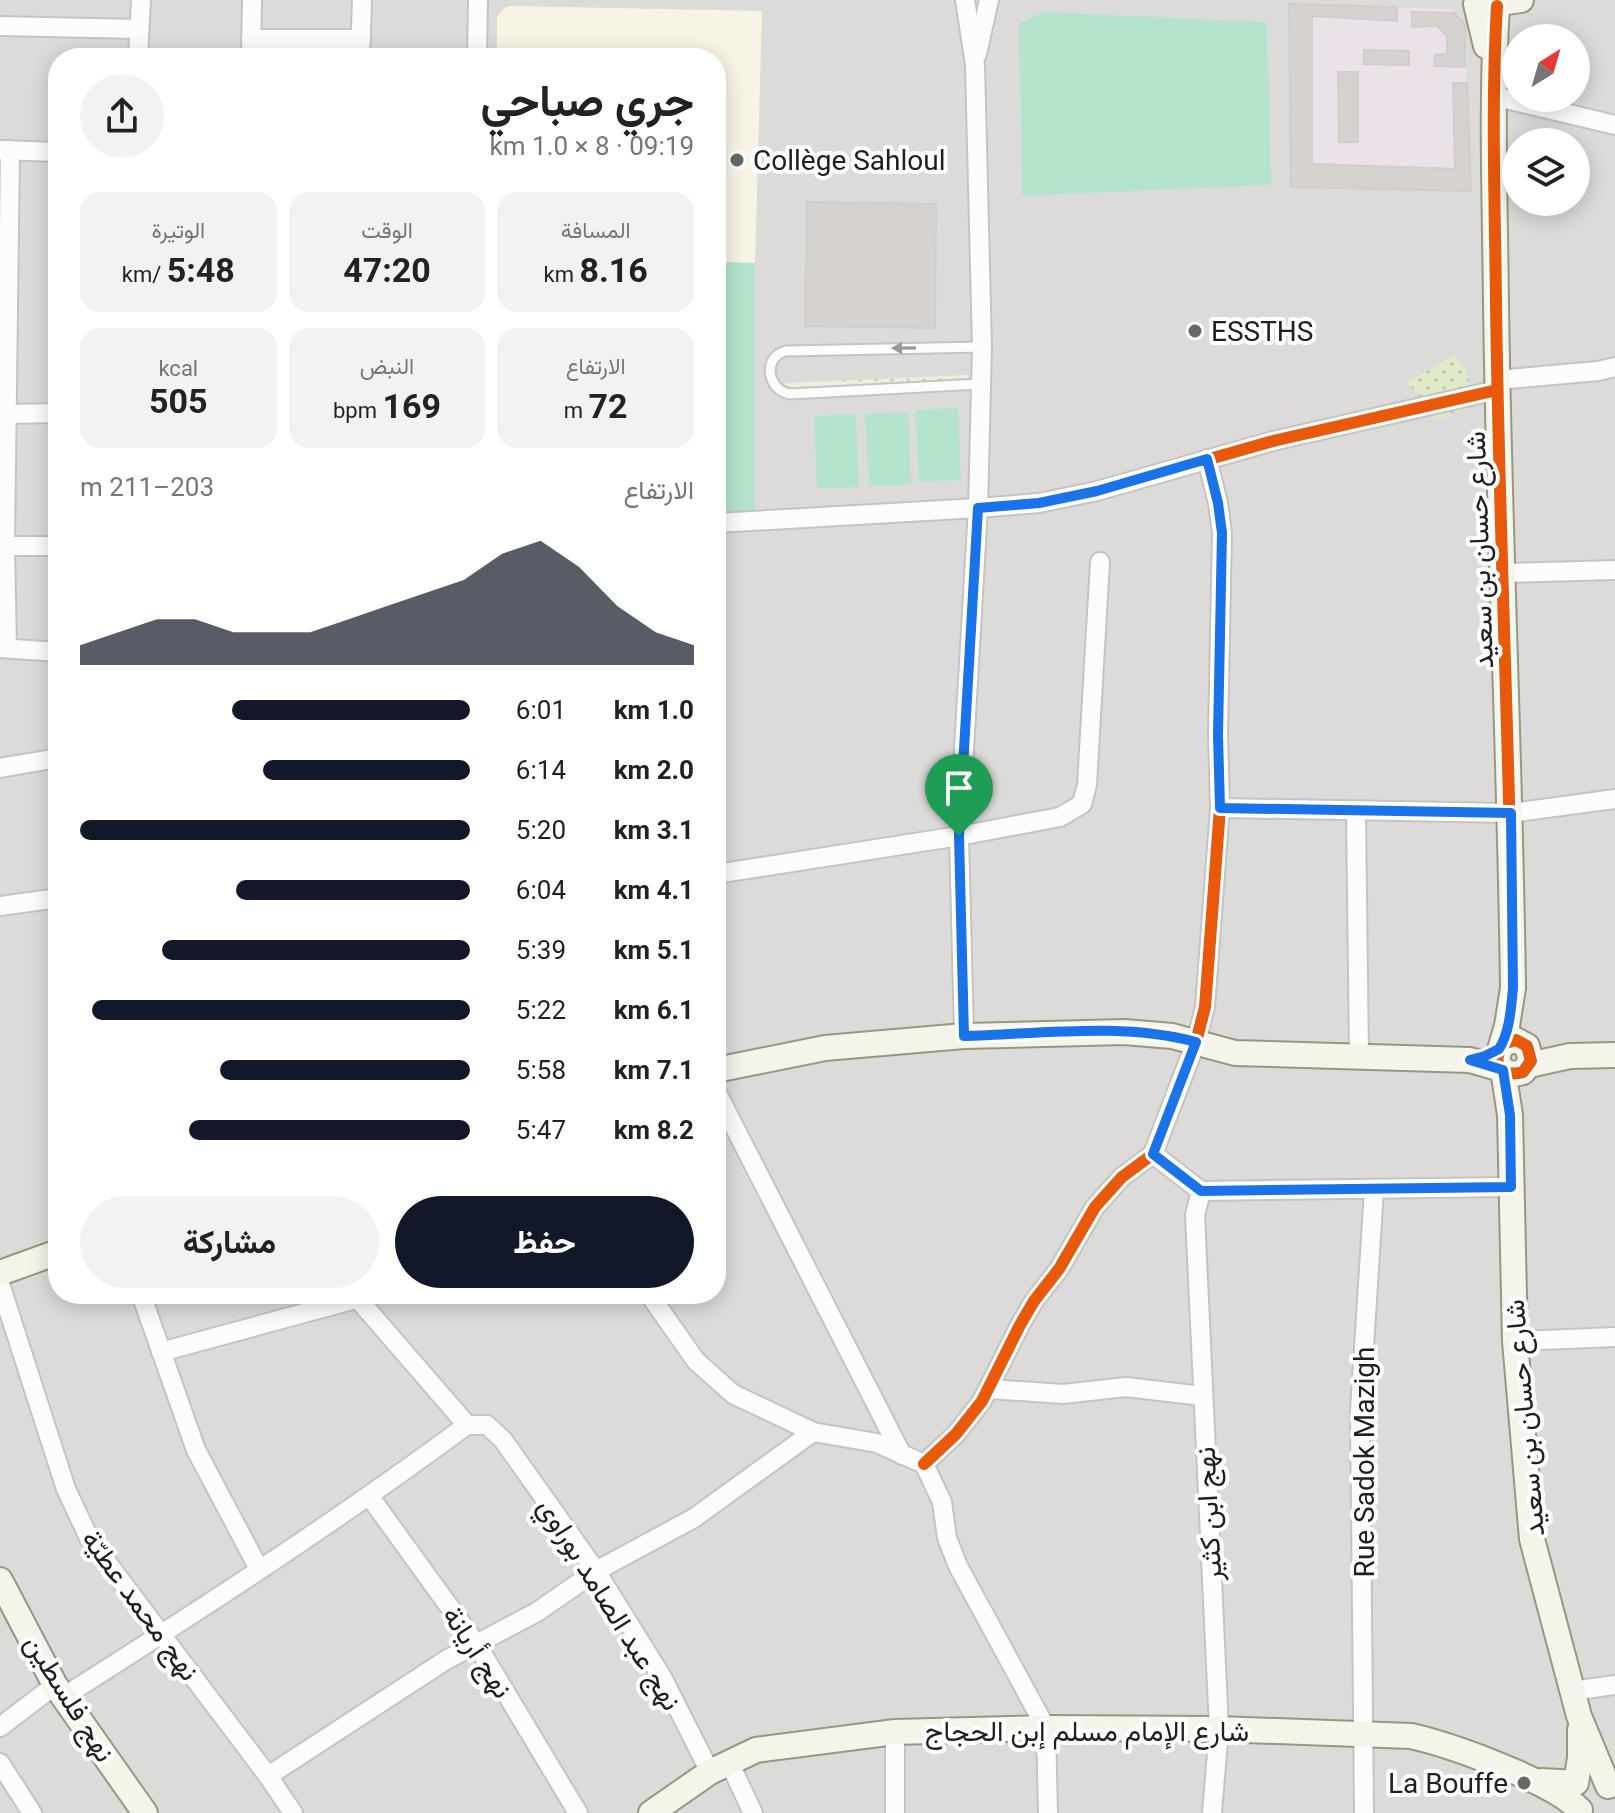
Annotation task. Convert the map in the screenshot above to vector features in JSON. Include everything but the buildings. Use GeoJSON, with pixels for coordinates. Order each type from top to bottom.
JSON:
{"type":"FeatureCollection","features":[{"type":"Feature","properties":{"kind":"street"},"geometry":{"type":"LineString","coordinates":[[138,48],[141,0]]}},
{"type":"Feature","properties":{"kind":"street"},"geometry":{"type":"LineString","coordinates":[[251,48],[252,0]]}},
{"type":"Feature","properties":{"kind":"street"},"geometry":{"type":"LineString","coordinates":[[361,48],[362,0]]}},
{"type":"Feature","properties":{"kind":"street"},"geometry":{"type":"LineString","coordinates":[[477,48],[478,0]]}},
{"type":"Feature","properties":{"kind":"street"},"geometry":{"type":"LineString","coordinates":[[964,1036],[959,836],[978,508],[982,347],[975,65],[965,0]]}},
{"type":"Feature","properties":{"kind":"street"},"geometry":{"type":"LineString","coordinates":[[975,65],[989,0]]}},
{"type":"Feature","properties":{"kind":"street","name":"شارع حسان بن سعيد"},"geometry":{"type":"LineString","coordinates":[[1495,2],[1493,86],[1497,385],[1511,813],[1514,1057],[1510,1115],[1515,1341],[1532,1539],[1579,1716],[1611,1793]]}},
{"type":"Feature","properties":{"kind":"street"},"geometry":{"type":"LineString","coordinates":[[0,26],[139,29]]}},
{"type":"Feature","properties":{"kind":"street"},"geometry":{"type":"LineString","coordinates":[[251,39],[350,48]]}},
{"type":"Feature","properties":{"kind":"street"},"geometry":{"type":"LineString","coordinates":[[1493,86],[1615,125]]}},
{"type":"Feature","properties":{"kind":"street"},"geometry":{"type":"LineString","coordinates":[[48,152],[5,150],[7,252],[3,546],[4,648],[48,651]]}},
{"type":"Feature","properties":{"kind":"street"},"geometry":{"type":"LineString","coordinates":[[726,522],[1039,503],[1097,491],[1207,459],[1497,385],[1615,367]]}},
{"type":"Feature","properties":{"kind":"street"},"geometry":{"type":"LineString","coordinates":[[5,425],[48,415]]}},
{"type":"Feature","properties":{"kind":"street"},"geometry":{"type":"LineString","coordinates":[[924,1464],[971,1418],[1027,1313],[1059,1269],[1095,1207],[1107,1191],[1153,1154],[1196,1042],[1205,1007],[1220,808],[1218,735],[1222,533],[1207,459]]}},
{"type":"Feature","properties":{"kind":"street"},"geometry":{"type":"LineString","coordinates":[[3,546],[48,546]]}},
{"type":"Feature","properties":{"kind":"street"},"geometry":{"type":"LineString","coordinates":[[726,872],[1060,817],[1082,804],[1087,785],[1100,562]]}},
{"type":"Feature","properties":{"kind":"street"},"geometry":{"type":"LineString","coordinates":[[1503,573],[1615,570]]}},
{"type":"Feature","properties":{"kind":"street"},"geometry":{"type":"LineString","coordinates":[[0,768],[48,760]]}},
{"type":"Feature","properties":{"kind":"street"},"geometry":{"type":"LineString","coordinates":[[1220,808],[1511,813],[1615,799]]}},
{"type":"Feature","properties":{"kind":"street"},"geometry":{"type":"LineString","coordinates":[[1356,811],[1359,1056]]}},
{"type":"Feature","properties":{"kind":"street"},"geometry":{"type":"LineString","coordinates":[[0,906],[48,899]]}},
{"type":"Feature","properties":{"kind":"street"},"geometry":{"type":"LineString","coordinates":[[726,1068],[825,1048],[964,1036],[1124,1032],[1172,1036],[1235,1053],[1470,1060],[1485,1056],[1615,1055]]}},
{"type":"Feature","properties":{"kind":"street"},"geometry":{"type":"LineString","coordinates":[[726,1111],[902,1455]]}},
{"type":"Feature","properties":{"kind":"street"},"geometry":{"type":"LineString","coordinates":[[1153,1154],[1201,1191],[1511,1187]]}},
{"type":"Feature","properties":{"kind":"street","name":"Rue Sadok Mazigh"},"geometry":{"type":"LineString","coordinates":[[1364,1813],[1360,1410],[1374,1190]]}},
{"type":"Feature","properties":{"kind":"street","name":"نهج ابن كثير"},"geometry":{"type":"LineString","coordinates":[[1201,1191],[1195,1215],[1219,1729],[1212,1813]]}},
{"type":"Feature","properties":{"kind":"street"},"geometry":{"type":"LineString","coordinates":[[0,1273],[48,1256]]}},
{"type":"Feature","properties":{"kind":"street","name":"نهج محمد عطيّة"},"geometry":{"type":"LineString","coordinates":[[0,1284],[66,1489],[90,1540],[293,1813]]}},
{"type":"Feature","properties":{"kind":"street"},"geometry":{"type":"LineString","coordinates":[[144,1304],[196,1450],[259,1569]]}},
{"type":"Feature","properties":{"kind":"street"},"geometry":{"type":"LineString","coordinates":[[161,1352],[337,1304]]}},
{"type":"Feature","properties":{"kind":"street"},"geometry":{"type":"LineString","coordinates":[[0,1727],[162,1635],[370,1497],[467,1425],[372,1304]]}},
{"type":"Feature","properties":{"kind":"street"},"geometry":{"type":"LineString","coordinates":[[656,1304],[696,1361],[733,1394],[813,1432],[877,1443],[924,1464],[942,1502],[947,1538],[958,1566],[1046,1728],[1048,1813]]}},
{"type":"Feature","properties":{"kind":"street"},"geometry":{"type":"LineString","coordinates":[[1515,1341],[1615,1337]]}},
{"type":"Feature","properties":{"kind":"street"},"geometry":{"type":"LineString","coordinates":[[989,1389],[1063,1394],[1126,1387],[1202,1396]]}},
{"type":"Feature","properties":{"kind":"street","name":"نهج عبد الصامد بوراوي"},"geometry":{"type":"LineString","coordinates":[[467,1425],[487,1425],[503,1440],[596,1571],[720,1767],[753,1813]]}},
{"type":"Feature","properties":{"kind":"street"},"geometry":{"type":"LineString","coordinates":[[268,1776],[446,1660],[537,1612],[596,1571],[694,1518],[813,1432]]}},
{"type":"Feature","properties":{"kind":"street","name":"نهج أريانة"},"geometry":{"type":"LineString","coordinates":[[370,1497],[477,1645],[578,1813]]}},
{"type":"Feature","properties":{"kind":"street","name":"نهج فلسطين"},"geometry":{"type":"LineString","coordinates":[[0,1580],[59,1691],[136,1810]]}},
{"type":"Feature","properties":{"kind":"street"},"geometry":{"type":"LineString","coordinates":[[1572,1691],[1615,1685]]}},
{"type":"Feature","properties":{"kind":"street","name":"شارع حسان بن سعيد"},"geometry":{"type":"LineString","coordinates":[[1579,1716],[1580,1758],[1574,1794],[1581,1812]]}},
{"type":"Feature","properties":{"kind":"street","name":"شارع اﻹمام مسلم إبن الحجاج"},"geometry":{"type":"LineString","coordinates":[[651,1813],[720,1767],[756,1750],[895,1732],[1046,1728],[1219,1729],[1411,1736],[1440,1743],[1533,1781],[1568,1799],[1581,1812]]}},
{"type":"Feature","properties":{"kind":"street"},"geometry":{"type":"LineString","coordinates":[[895,1732],[895,1813]]}},
{"type":"Feature","properties":{"kind":"street"},"geometry":{"type":"LineString","coordinates":[[0,1763],[32,1813]]}},
{"type":"Feature","properties":{"kind":"street","name":"شارع اﻹمام مسلم إبن الحجاج"},"geometry":{"type":"LineString","coordinates":[[1533,1781],[1576,1783],[1585,1776],[1595,1775],[1611,1793]]}},
{"type":"Feature","properties":{"kind":"lane"},"geometry":{"type":"LineString","coordinates":[[980,384],[790,394],[773,385],[770,372],[774,357],[786,351],[982,347]]}},
{"type":"Feature","properties":{"kind":"shaded area"},"geometry":{"type":"Polygon","coordinates":[[[0,0],[1615,0],[1615,1813],[0,1813],[0,0]]]}},
{"type":"Feature","properties":{"kind":"shaded area"},"geometry":{"type":"Polygon","coordinates":[[[1289,4],[1451,9],[1465,24],[1471,191],[1291,187],[1289,4]]]}},
{"type":"Feature","properties":{"kind":"shaded area","name":"Collège Sahloul"},"geometry":{"type":"Polygon","coordinates":[[[504,8],[762,11],[755,263],[726,262],[726,48],[497,48],[497,17],[504,8]]]}},
{"type":"Feature","properties":{"kind":"shaded area"},"geometry":{"type":"Polygon","coordinates":[[[968,375],[969,391],[785,400],[785,383],[968,375]]]}},
{"type":"Feature","properties":{"kind":"green space"},"geometry":{"type":"Polygon","coordinates":[[[1045,12],[1267,22],[1271,185],[1022,196],[1019,24],[1045,12]]]}},
{"type":"Feature","properties":{"kind":"green space"},"geometry":{"type":"Polygon","coordinates":[[[726,262],[755,263],[755,510],[726,511],[726,262]]]}},
{"type":"Feature","properties":{"kind":"green space"},"geometry":{"type":"Polygon","coordinates":[[[1455,355],[1464,367],[1468,380],[1470,407],[1436,420],[1408,382],[1455,355]]]}},
{"type":"Feature","properties":{"kind":"green space"},"geometry":{"type":"Polygon","coordinates":[[[958,408],[961,480],[919,482],[915,410],[958,408]]]}},
{"type":"Feature","properties":{"kind":"green space"},"geometry":{"type":"Polygon","coordinates":[[[908,412],[911,485],[869,486],[865,414],[908,412]]]}},
{"type":"Feature","properties":{"kind":"green space"},"geometry":{"type":"Polygon","coordinates":[[[856,414],[859,487],[817,488],[814,416],[856,414]]]}},
{"type":"Feature","properties":{"kind":"cycle path"},"geometry":{"type":"LineString","coordinates":[[1497,6],[1494,117],[1496,303],[1513,988],[1507,1026],[1497,1059],[1506,1072],[1523,1072],[1531,1061],[1527,1046],[1516,1040],[1502,1044]]}},
{"type":"Feature","properties":{"kind":"cycle path"},"geometry":{"type":"LineString","coordinates":[[964,1036],[959,836],[978,508],[1039,503],[1097,491],[1273,441],[1497,390]]}},
{"type":"Feature","properties":{"kind":"cycle path"},"geometry":{"type":"LineString","coordinates":[[924,1464],[956,1434],[982,1401],[1020,1325],[1059,1269],[1095,1207],[1122,1177],[1153,1154],[1196,1042],[1205,1007],[1220,808],[1218,735],[1222,533],[1207,459]]}},
{"type":"Feature","properties":{"kind":"place","name":"Collège Sahloul"},"geometry":{"type":"Point","coordinates":[737,160]}},
{"type":"Feature","properties":{"kind":"place","name":"ESSTHS"},"geometry":{"type":"Point","coordinates":[1195,331]}},
{"type":"Feature","properties":{"kind":"place","name":"La Bouffe"},"geometry":{"type":"Point","coordinates":[1524,1783]}},
{"type":"Feature","properties":{"kind":"route"},"geometry":{"type":"LineString","coordinates":[[1207,459],[1222,533],[1218,735],[1220,808],[1511,813],[1511,1007],[1499,1049],[1470,1060],[1503,1070],[1510,1115],[1511,1187],[1201,1191],[1153,1154],[1196,1042],[1172,1036],[1124,1032],[964,1036],[959,836],[978,508],[1039,503],[1097,491],[1207,459]]}}]}
